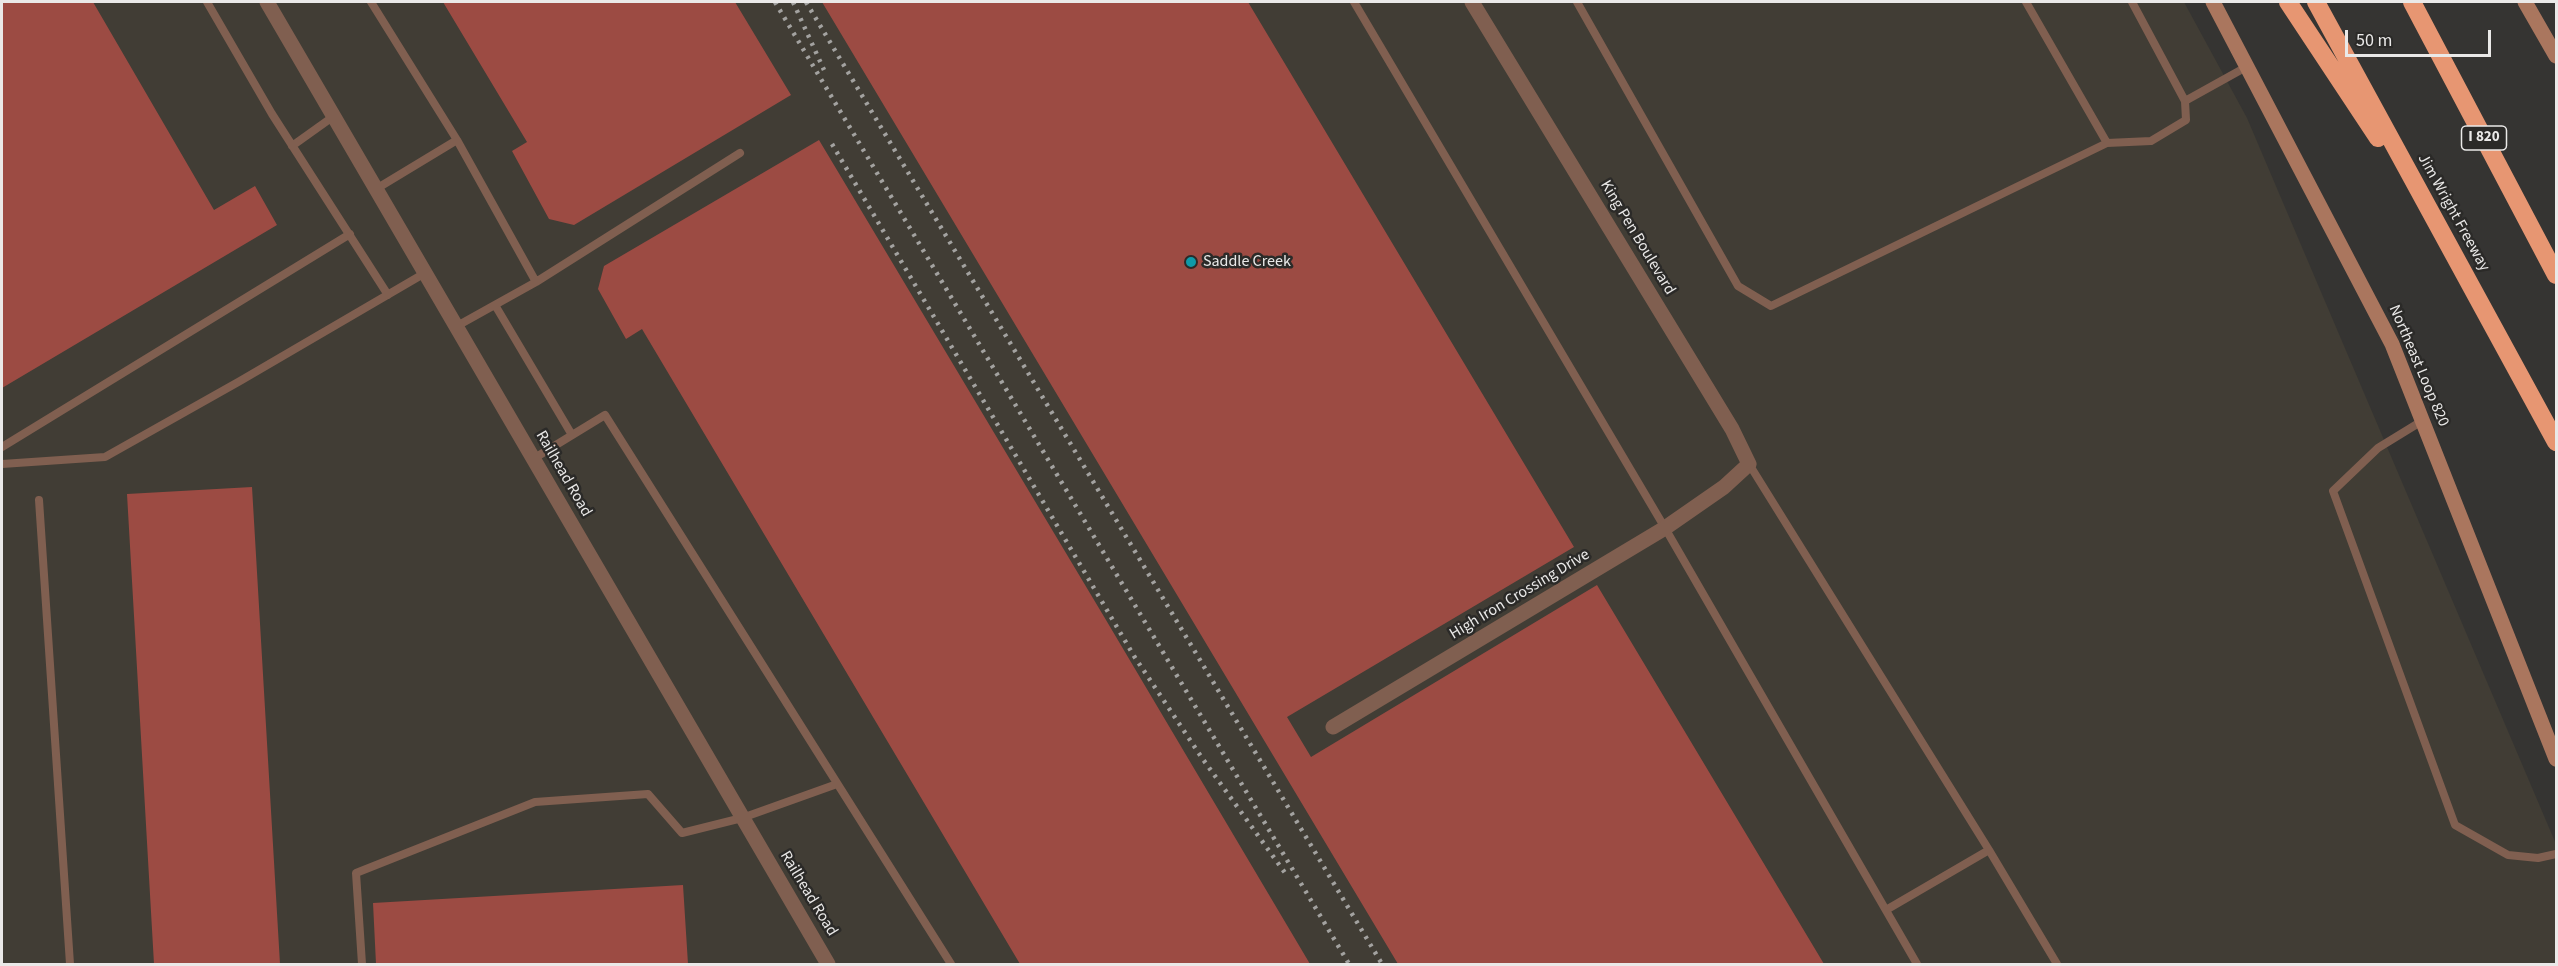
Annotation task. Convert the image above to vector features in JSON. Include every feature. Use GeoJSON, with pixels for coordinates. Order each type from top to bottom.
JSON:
{"type":"FeatureCollection","features":[{"type":"Feature","properties":{"kind":"highway"},"geometry":{"type":"LineString","coordinates":[[2288,2],[2444,238]]}},
{"type":"Feature","properties":{"kind":"highway","name":"Jim Wright Freeway"},"geometry":{"type":"LineString","coordinates":[[2316,2],[2556,442]]}},
{"type":"Feature","properties":{"kind":"highway","name":"I 820"},"geometry":{"type":"LineString","coordinates":[[2412,2],[2556,275]]}},
{"type":"Feature","properties":{"kind":"street","name":"Railhead Road"},"geometry":{"type":"LineString","coordinates":[[267,2],[828,964]]}},
{"type":"Feature","properties":{"kind":"street","name":"King Pen Boulevard"},"geometry":{"type":"LineString","coordinates":[[1472,2],[1732,429],[1749,464]]}},
{"type":"Feature","properties":{"kind":"street","name":"Northeast Loop 820"},"geometry":{"type":"LineString","coordinates":[[2213,2],[2392,344],[2556,759]]}},
{"type":"Feature","properties":{"kind":"street"},"geometry":{"type":"LineString","coordinates":[[2525,2],[2556,56]]}},
{"type":"Feature","properties":{"kind":"street","name":"High Iron Crossing Drive"},"geometry":{"type":"LineString","coordinates":[[1333,727],[1665,528],[1724,488],[1749,464]]}},
{"type":"Feature","properties":{"kind":"lane"},"geometry":{"type":"LineString","coordinates":[[207,2],[292,146],[388,295]]}},
{"type":"Feature","properties":{"kind":"lane"},"geometry":{"type":"LineString","coordinates":[[371,2],[457,140],[536,282]]}},
{"type":"Feature","properties":{"kind":"lane"},"geometry":{"type":"LineString","coordinates":[[1354,2],[1665,528],[1917,964]]}},
{"type":"Feature","properties":{"kind":"lane"},"geometry":{"type":"LineString","coordinates":[[1577,2],[1738,286],[1771,306],[2107,143],[2151,141],[2186,120],[2185,101],[2132,2]]}},
{"type":"Feature","properties":{"kind":"lane"},"geometry":{"type":"LineString","coordinates":[[2026,2],[2107,143]]}},
{"type":"Feature","properties":{"kind":"lane"},"geometry":{"type":"LineString","coordinates":[[2185,101],[2248,66]]}},
{"type":"Feature","properties":{"kind":"lane"},"geometry":{"type":"LineString","coordinates":[[292,146],[334,116]]}},
{"type":"Feature","properties":{"kind":"lane"},"geometry":{"type":"LineString","coordinates":[[376,189],[457,140]]}},
{"type":"Feature","properties":{"kind":"lane"},"geometry":{"type":"LineString","coordinates":[[457,326],[536,282],[740,153]]}},
{"type":"Feature","properties":{"kind":"lane"},"geometry":{"type":"LineString","coordinates":[[2,447],[350,234]]}},
{"type":"Feature","properties":{"kind":"lane"},"geometry":{"type":"LineString","coordinates":[[2,464],[105,457],[425,273]]}},
{"type":"Feature","properties":{"kind":"lane"},"geometry":{"type":"LineString","coordinates":[[495,305],[572,435]]}},
{"type":"Feature","properties":{"kind":"lane"},"geometry":{"type":"LineString","coordinates":[[533,459],[605,415],[951,964]]}},
{"type":"Feature","properties":{"kind":"lane"},"geometry":{"type":"LineString","coordinates":[[2422,421],[2378,448],[2333,491],[2455,825],[2508,855],[2538,858],[2556,854]]}},
{"type":"Feature","properties":{"kind":"lane"},"geometry":{"type":"LineString","coordinates":[[1749,464],[1989,850],[2057,964]]}},
{"type":"Feature","properties":{"kind":"lane"},"geometry":{"type":"LineString","coordinates":[[39,500],[70,964]]}},
{"type":"Feature","properties":{"kind":"lane"},"geometry":{"type":"LineString","coordinates":[[362,964],[356,873],[535,802],[648,794],[682,834],[742,818],[837,784]]}},
{"type":"Feature","properties":{"kind":"lane"},"geometry":{"type":"LineString","coordinates":[[1886,910],[1989,850]]}},
{"type":"Feature","properties":{"kind":"shaded area"},"geometry":{"type":"Polygon","coordinates":[[[2,2],[2184,2],[2247,118],[2556,844],[2556,964],[2,964],[2,2]]]}},
{"type":"Feature","properties":{"kind":"building"},"geometry":{"type":"Polygon","coordinates":[[[2,2],[93,2],[214,210],[255,186],[277,225],[2,388],[2,2]]]}},
{"type":"Feature","properties":{"kind":"building"},"geometry":{"type":"Polygon","coordinates":[[[443,2],[735,2],[791,95],[574,225],[549,219],[512,151],[527,142],[443,2]]]}},
{"type":"Feature","properties":{"kind":"building","name":"Saddle Creek"},"geometry":{"type":"Polygon","coordinates":[[[822,2],[1248,2],[1574,547],[1287,717],[1311,757],[1597,585],[1824,964],[1398,964],[822,2]]]}},
{"type":"Feature","properties":{"kind":"building"},"geometry":{"type":"Polygon","coordinates":[[[819,140],[1310,964],[1020,964],[642,329],[626,339],[598,289],[604,266],[819,140]]]}},
{"type":"Feature","properties":{"kind":"building"},"geometry":{"type":"Polygon","coordinates":[[[252,487],[280,964],[154,964],[127,494],[252,487]]]}},
{"type":"Feature","properties":{"kind":"building"},"geometry":{"type":"Polygon","coordinates":[[[683,885],[688,964],[376,964],[373,903],[683,885]]]}},
{"type":"Feature","properties":{"kind":"railway"},"geometry":{"type":"LineString","coordinates":[[775,2],[1349,964]]}},
{"type":"Feature","properties":{"kind":"railway"},"geometry":{"type":"LineString","coordinates":[[793,2],[824,70]]}},
{"type":"Feature","properties":{"kind":"railway"},"geometry":{"type":"LineString","coordinates":[[806,2],[1382,964]]}},
{"type":"Feature","properties":{"kind":"railway"},"geometry":{"type":"LineString","coordinates":[[832,144],[1134,656],[1202,758],[1288,877]]}},
{"type":"Feature","properties":{"kind":"place","name":"Saddle Creek"},"geometry":{"type":"Point","coordinates":[1191,262]}}]}
